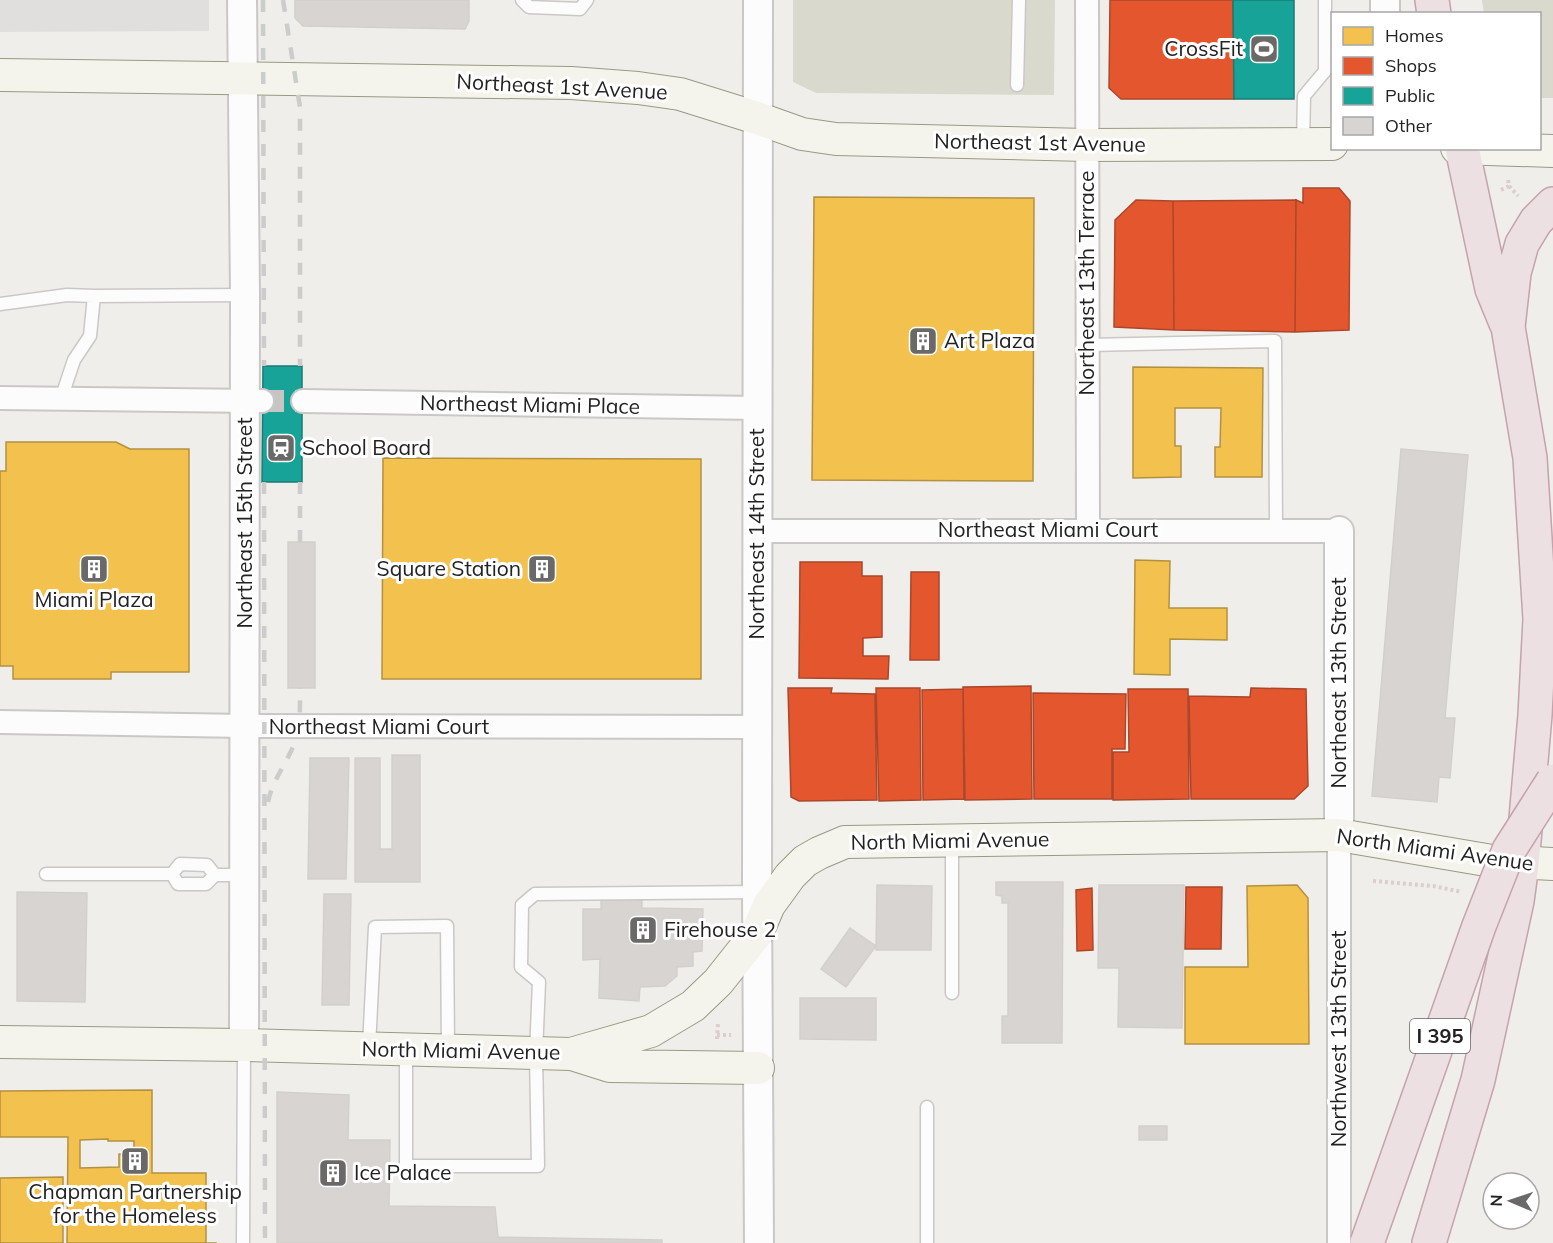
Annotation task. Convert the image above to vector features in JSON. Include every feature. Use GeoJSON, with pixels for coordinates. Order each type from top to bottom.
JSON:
{"type":"FeatureCollection","features":[{"type":"Feature","properties":{"kind":"highway"},"geometry":{"type":"LineString","coordinates":[[1429,1243],[1478,1080],[1517,901],[1537,864],[1535,715],[1540,619],[1530,458],[1508,327],[1492,289],[1460,150]]}},
{"type":"Feature","properties":{"kind":"highway"},"geometry":{"type":"LineString","coordinates":[[1508,327],[1514,273],[1522,244],[1536,221],[1553,204]]}},
{"type":"Feature","properties":{"kind":"highway","name":"I 395"},"geometry":{"type":"LineString","coordinates":[[1367,1243],[1479,926],[1509,850],[1553,781]]}},
{"type":"Feature","properties":{"kind":"main road","name":"Northeast 1st Avenue"},"geometry":{"type":"LineString","coordinates":[[0,75],[526,82],[621,87],[680,94],[802,134],[836,139],[1086,145],[1318,144]]}},
{"type":"Feature","properties":{"kind":"main road"},"geometry":{"type":"LineString","coordinates":[[1506,150],[1553,151]]}},
{"type":"Feature","properties":{"kind":"main road","name":"North Miami Avenue"},"geometry":{"type":"LineString","coordinates":[[0,1042],[244,1045],[571,1054],[651,1031],[685,1011],[718,982],[757,933],[769,905],[790,876],[806,861],[832,846],[845,842],[1338,835],[1448,854],[1537,864]]}},
{"type":"Feature","properties":{"kind":"main road"},"geometry":{"type":"LineString","coordinates":[[571,1054],[610,1066],[758,1068]]}},
{"type":"Feature","properties":{"kind":"street","name":"Northeast 15th Street"},"geometry":{"type":"LineString","coordinates":[[242,0],[245,295],[253,401],[246,726],[244,1045]]}},
{"type":"Feature","properties":{"kind":"street","name":"Northeast 14th Street"},"geometry":{"type":"LineString","coordinates":[[758,0],[759,1243]]}},
{"type":"Feature","properties":{"kind":"street","name":"Northeast 13th Terrace"},"geometry":{"type":"LineString","coordinates":[[1087,0],[1088,530]]}},
{"type":"Feature","properties":{"kind":"street"},"geometry":{"type":"LineString","coordinates":[[0,399],[253,401]]}},
{"type":"Feature","properties":{"kind":"street","name":"Northeast Miami Place"},"geometry":{"type":"LineString","coordinates":[[303,401],[757,408]]}},
{"type":"Feature","properties":{"kind":"street","name":"Northeast Miami Court"},"geometry":{"type":"LineString","coordinates":[[757,531],[1339,531]]}},
{"type":"Feature","properties":{"kind":"street","name":"Northeast 13th Street"},"geometry":{"type":"LineString","coordinates":[[1338,835],[1339,531]]}},
{"type":"Feature","properties":{"kind":"street","name":"Northeast Miami Court"},"geometry":{"type":"LineString","coordinates":[[0,722],[246,726],[757,727]]}},
{"type":"Feature","properties":{"kind":"street","name":"Northwest 13th Street"},"geometry":{"type":"LineString","coordinates":[[1338,835],[1339,1243]]}},
{"type":"Feature","properties":{"kind":"lane"},"geometry":{"type":"LineString","coordinates":[[522,0],[529,8],[580,9],[587,0]]}},
{"type":"Feature","properties":{"kind":"lane"},"geometry":{"type":"LineString","coordinates":[[1017,85],[1019,0]]}},
{"type":"Feature","properties":{"kind":"lane"},"geometry":{"type":"LineString","coordinates":[[1318,144],[1305,96],[1325,71],[1325,0]]}},
{"type":"Feature","properties":{"kind":"lane"},"geometry":{"type":"LineString","coordinates":[[0,304],[67,295],[245,295]]}},
{"type":"Feature","properties":{"kind":"lane"},"geometry":{"type":"LineString","coordinates":[[61,399],[74,360],[90,336],[94,296]]}},
{"type":"Feature","properties":{"kind":"lane"},"geometry":{"type":"LineString","coordinates":[[1088,345],[1275,341],[1276,530]]}},
{"type":"Feature","properties":{"kind":"lane"},"geometry":{"type":"LineString","coordinates":[[952,840],[952,993]]}},
{"type":"Feature","properties":{"kind":"lane"},"geometry":{"type":"LineString","coordinates":[[172,874],[180,864],[207,865],[215,875]]}},
{"type":"Feature","properties":{"kind":"lane"},"geometry":{"type":"LineString","coordinates":[[46,874],[172,874]]}},
{"type":"Feature","properties":{"kind":"lane"},"geometry":{"type":"LineString","coordinates":[[172,874],[178,884],[206,884],[215,875],[245,875]]}},
{"type":"Feature","properties":{"kind":"lane"},"geometry":{"type":"LineString","coordinates":[[406,1049],[406,1166],[538,1166],[536,1053],[539,982],[521,966],[522,905],[535,894],[757,892]]}},
{"type":"Feature","properties":{"kind":"lane"},"geometry":{"type":"LineString","coordinates":[[369,1048],[375,927],[447,926],[448,1051]]}},
{"type":"Feature","properties":{"kind":"lane"},"geometry":{"type":"LineString","coordinates":[[243,1243],[244,1045]]}},
{"type":"Feature","properties":{"kind":"lane"},"geometry":{"type":"LineString","coordinates":[[927,1107],[927,1243]]}},
{"type":"Feature","properties":{"kind":"path"},"geometry":{"type":"LineString","coordinates":[[1508,175],[1509,186],[1518,196]]}},
{"type":"Feature","properties":{"kind":"path"},"geometry":{"type":"LineString","coordinates":[[1501,189],[1509,186]]}},
{"type":"Feature","properties":{"kind":"path"},"geometry":{"type":"LineString","coordinates":[[1373,881],[1433,886],[1470,894]]}},
{"type":"Feature","properties":{"kind":"path"},"geometry":{"type":"LineString","coordinates":[[717,1043],[718,1017]]}},
{"type":"Feature","properties":{"kind":"path"},"geometry":{"type":"LineString","coordinates":[[717,1035],[731,1035]]}},
{"type":"Feature","properties":{"kind":"shaded area"},"geometry":{"type":"Polygon","coordinates":[[[0,0],[209,0],[209,31],[0,32],[0,0]]]}},
{"type":"Feature","properties":{"kind":"shaded area"},"geometry":{"type":"Polygon","coordinates":[[[793,0],[1055,0],[1054,95],[816,93],[793,82],[793,0]]]}},
{"type":"Feature","properties":{"kind":"shaded area"},"geometry":{"type":"Polygon","coordinates":[[[1482,0],[1553,0],[1553,98],[1541,98],[1541,12],[1484,12],[1482,0]]]}},
{"type":"Feature","properties":{"kind":"building: Homes","name":"Art Plaza"},"geometry":{"type":"Polygon","coordinates":[[[814,197],[1034,198],[1033,481],[812,480],[814,197]]]}},
{"type":"Feature","properties":{"kind":"building: Homes"},"geometry":{"type":"Polygon","coordinates":[[[1133,367],[1263,368],[1262,477],[1215,477],[1215,447],[1220,447],[1221,408],[1175,408],[1175,446],[1181,446],[1181,477],[1133,478],[1133,367]]]}},
{"type":"Feature","properties":{"kind":"building: Homes","name":"Miami Plaza"},"geometry":{"type":"Polygon","coordinates":[[[6,442],[116,442],[130,449],[189,449],[189,672],[111,672],[111,679],[13,679],[13,666],[0,666],[0,471],[6,471],[6,442]]]}},
{"type":"Feature","properties":{"kind":"building: Homes","name":"Square Station"},"geometry":{"type":"Polygon","coordinates":[[[383,458],[701,459],[701,679],[382,679],[383,458]]]}},
{"type":"Feature","properties":{"kind":"building: Homes"},"geometry":{"type":"Polygon","coordinates":[[[1135,560],[1170,561],[1169,608],[1227,608],[1227,640],[1170,639],[1170,675],[1134,674],[1135,560]]]}},
{"type":"Feature","properties":{"kind":"building: Homes"},"geometry":{"type":"Polygon","coordinates":[[[1297,885],[1308,898],[1309,1044],[1185,1044],[1185,967],[1248,967],[1247,886],[1297,885]]]}},
{"type":"Feature","properties":{"kind":"building: Homes","name":"Chapman Partnership for the Homeless"},"geometry":{"type":"Polygon","coordinates":[[[152,1090],[152,1173],[206,1173],[206,1243],[67,1243],[68,1137],[0,1137],[0,1091],[152,1090]],[[108,1139],[80,1140],[80,1168],[119,1167],[119,1154],[134,1154],[134,1141],[108,1141],[108,1139]]]}},
{"type":"Feature","properties":{"kind":"building: Homes","name":"Chapman Partnership for the Homeless"},"geometry":{"type":"Polygon","coordinates":[[[63,1177],[63,1243],[0,1243],[0,1178],[63,1177]]]}},
{"type":"Feature","properties":{"kind":"building: Shops"},"geometry":{"type":"Polygon","coordinates":[[[1110,0],[1233,0],[1234,99],[1121,99],[1109,88],[1110,0]]]}},
{"type":"Feature","properties":{"kind":"building: Shops"},"geometry":{"type":"Polygon","coordinates":[[[1303,188],[1339,188],[1350,201],[1349,330],[1295,332],[1296,200],[1303,203],[1303,188]]]}},
{"type":"Feature","properties":{"kind":"building: Shops"},"geometry":{"type":"Polygon","coordinates":[[[1136,200],[1173,201],[1174,330],[1114,327],[1115,220],[1136,200]]]}},
{"type":"Feature","properties":{"kind":"building: Shops"},"geometry":{"type":"Polygon","coordinates":[[[1296,200],[1295,332],[1174,330],[1173,201],[1296,200]]]}},
{"type":"Feature","properties":{"kind":"building: Shops"},"geometry":{"type":"Polygon","coordinates":[[[800,562],[862,562],[862,576],[882,576],[882,637],[863,638],[863,656],[889,656],[888,679],[799,678],[800,562]]]}},
{"type":"Feature","properties":{"kind":"building: Shops"},"geometry":{"type":"Polygon","coordinates":[[[911,572],[939,572],[939,660],[910,660],[911,572]]]}},
{"type":"Feature","properties":{"kind":"building: Shops"},"geometry":{"type":"Polygon","coordinates":[[[1031,686],[1032,799],[965,800],[963,687],[1031,686]]]}},
{"type":"Feature","properties":{"kind":"building: Shops"},"geometry":{"type":"Polygon","coordinates":[[[788,688],[832,688],[831,693],[875,694],[877,800],[799,801],[791,797],[788,688]]]}},
{"type":"Feature","properties":{"kind":"building: Shops"},"geometry":{"type":"Polygon","coordinates":[[[876,688],[920,688],[921,800],[879,801],[876,688]]]}},
{"type":"Feature","properties":{"kind":"building: Shops"},"geometry":{"type":"Polygon","coordinates":[[[1251,688],[1306,689],[1308,786],[1294,799],[1191,799],[1189,696],[1250,697],[1251,688]]]}},
{"type":"Feature","properties":{"kind":"building: Shops"},"geometry":{"type":"Polygon","coordinates":[[[963,689],[964,799],[923,800],[922,690],[963,689]]]}},
{"type":"Feature","properties":{"kind":"building: Shops"},"geometry":{"type":"Polygon","coordinates":[[[1128,689],[1188,689],[1189,799],[1113,800],[1113,752],[1129,752],[1128,689]]]}},
{"type":"Feature","properties":{"kind":"building: Shops"},"geometry":{"type":"Polygon","coordinates":[[[1033,693],[1126,694],[1125,749],[1112,749],[1112,799],[1034,799],[1033,693]]]}},
{"type":"Feature","properties":{"kind":"building: Shops"},"geometry":{"type":"Polygon","coordinates":[[[1186,887],[1222,887],[1221,949],[1185,949],[1186,887]]]}},
{"type":"Feature","properties":{"kind":"building: Shops"},"geometry":{"type":"Polygon","coordinates":[[[1092,888],[1093,950],[1077,951],[1076,890],[1092,888]]]}},
{"type":"Feature","properties":{"kind":"building: Public","name":"CrossFit"},"geometry":{"type":"Polygon","coordinates":[[[1233,0],[1294,0],[1294,99],[1234,99],[1233,0]]]}},
{"type":"Feature","properties":{"kind":"building: Public","name":"School Board"},"geometry":{"type":"Polygon","coordinates":[[[263,366],[302,366],[302,482],[262,482],[263,366]]]}},
{"type":"Feature","properties":{"kind":"building: Other"},"geometry":{"type":"Polygon","coordinates":[[[295,0],[469,0],[469,21],[465,29],[303,26],[295,18],[295,0]]]}},
{"type":"Feature","properties":{"kind":"building: Other"},"geometry":{"type":"Polygon","coordinates":[[[1401,449],[1468,455],[1445,718],[1455,718],[1450,778],[1439,777],[1437,802],[1372,796],[1401,449]]]}},
{"type":"Feature","properties":{"kind":"building: Other"},"geometry":{"type":"Polygon","coordinates":[[[288,542],[315,542],[315,688],[288,688],[288,542]]]}},
{"type":"Feature","properties":{"kind":"building: Other"},"geometry":{"type":"Polygon","coordinates":[[[392,755],[420,755],[420,882],[355,882],[355,758],[380,758],[380,849],[392,849],[392,755]]]}},
{"type":"Feature","properties":{"kind":"building: Other"},"geometry":{"type":"Polygon","coordinates":[[[310,758],[349,758],[346,879],[308,879],[310,758]]]}},
{"type":"Feature","properties":{"kind":"building: Other"},"geometry":{"type":"Polygon","coordinates":[[[996,882],[1063,882],[1062,1043],[1002,1043],[1002,1016],[1008,1016],[1008,903],[1002,903],[1002,896],[996,895],[996,882]]]}},
{"type":"Feature","properties":{"kind":"building: Other"},"geometry":{"type":"Polygon","coordinates":[[[877,885],[932,886],[931,950],[876,950],[877,885]]]}},
{"type":"Feature","properties":{"kind":"building: Other"},"geometry":{"type":"Polygon","coordinates":[[[1099,885],[1184,885],[1182,1028],[1118,1027],[1119,968],[1098,968],[1099,885]]]}},
{"type":"Feature","properties":{"kind":"building: Other"},"geometry":{"type":"Polygon","coordinates":[[[17,892],[87,893],[85,1002],[17,1001],[17,892]]]}},
{"type":"Feature","properties":{"kind":"building: Other"},"geometry":{"type":"Polygon","coordinates":[[[324,894],[351,894],[349,1005],[322,1005],[324,894]]]}},
{"type":"Feature","properties":{"kind":"building: Other","name":"Firehouse 2"},"geometry":{"type":"Polygon","coordinates":[[[642,896],[642,908],[703,909],[702,951],[693,952],[693,966],[677,967],[677,976],[665,986],[640,987],[639,1001],[599,998],[600,959],[583,960],[583,909],[601,909],[601,898],[642,896]]]}},
{"type":"Feature","properties":{"kind":"building: Other"},"geometry":{"type":"Polygon","coordinates":[[[850,928],[876,946],[846,987],[821,969],[850,928]]]}},
{"type":"Feature","properties":{"kind":"building: Other"},"geometry":{"type":"Polygon","coordinates":[[[800,998],[876,998],[876,1040],[800,1039],[800,998]]]}},
{"type":"Feature","properties":{"kind":"building: Other","name":"Ice Palace"},"geometry":{"type":"Polygon","coordinates":[[[277,1092],[349,1095],[348,1140],[390,1140],[389,1206],[495,1207],[498,1237],[662,1240],[662,1243],[277,1243],[277,1092]]]}},
{"type":"Feature","properties":{"kind":"building: Other"},"geometry":{"type":"Polygon","coordinates":[[[1139,1126],[1167,1126],[1167,1140],[1139,1140],[1139,1126]]]}},
{"type":"Feature","properties":{"kind":"tunnel"},"geometry":{"type":"LineString","coordinates":[[262,401],[303,401]]}},
{"type":"Feature","properties":{"kind":"railway"},"geometry":{"type":"LineString","coordinates":[[263,0],[264,366]]}},
{"type":"Feature","properties":{"kind":"railway"},"geometry":{"type":"LineString","coordinates":[[283,0],[300,107],[300,366]]}},
{"type":"Feature","properties":{"kind":"railway"},"geometry":{"type":"LineString","coordinates":[[264,482],[265,1243]]}},
{"type":"Feature","properties":{"kind":"railway"},"geometry":{"type":"LineString","coordinates":[[300,482],[300,542]]}},
{"type":"Feature","properties":{"kind":"railway"},"geometry":{"type":"LineString","coordinates":[[268,802],[272,788],[297,734],[300,688]]}},
{"type":"Feature","properties":{"kind":"place","name":"CrossFit"},"geometry":{"type":"Point","coordinates":[1264,49]}},
{"type":"Feature","properties":{"kind":"place","name":"Art Plaza"},"geometry":{"type":"Point","coordinates":[923,341]}},
{"type":"Feature","properties":{"kind":"place","name":"School Board"},"geometry":{"type":"Point","coordinates":[281,448]}},
{"type":"Feature","properties":{"kind":"place","name":"Miami Plaza"},"geometry":{"type":"Point","coordinates":[94,569]}},
{"type":"Feature","properties":{"kind":"place","name":"Square Station"},"geometry":{"type":"Point","coordinates":[542,569]}},
{"type":"Feature","properties":{"kind":"place","name":"Firehouse 2"},"geometry":{"type":"Point","coordinates":[643,930]}},
{"type":"Feature","properties":{"kind":"place","name":"Chapman Partnership for the Homeless"},"geometry":{"type":"Point","coordinates":[135,1161]}},
{"type":"Feature","properties":{"kind":"place","name":"Ice Palace"},"geometry":{"type":"Point","coordinates":[333,1173]}}]}
